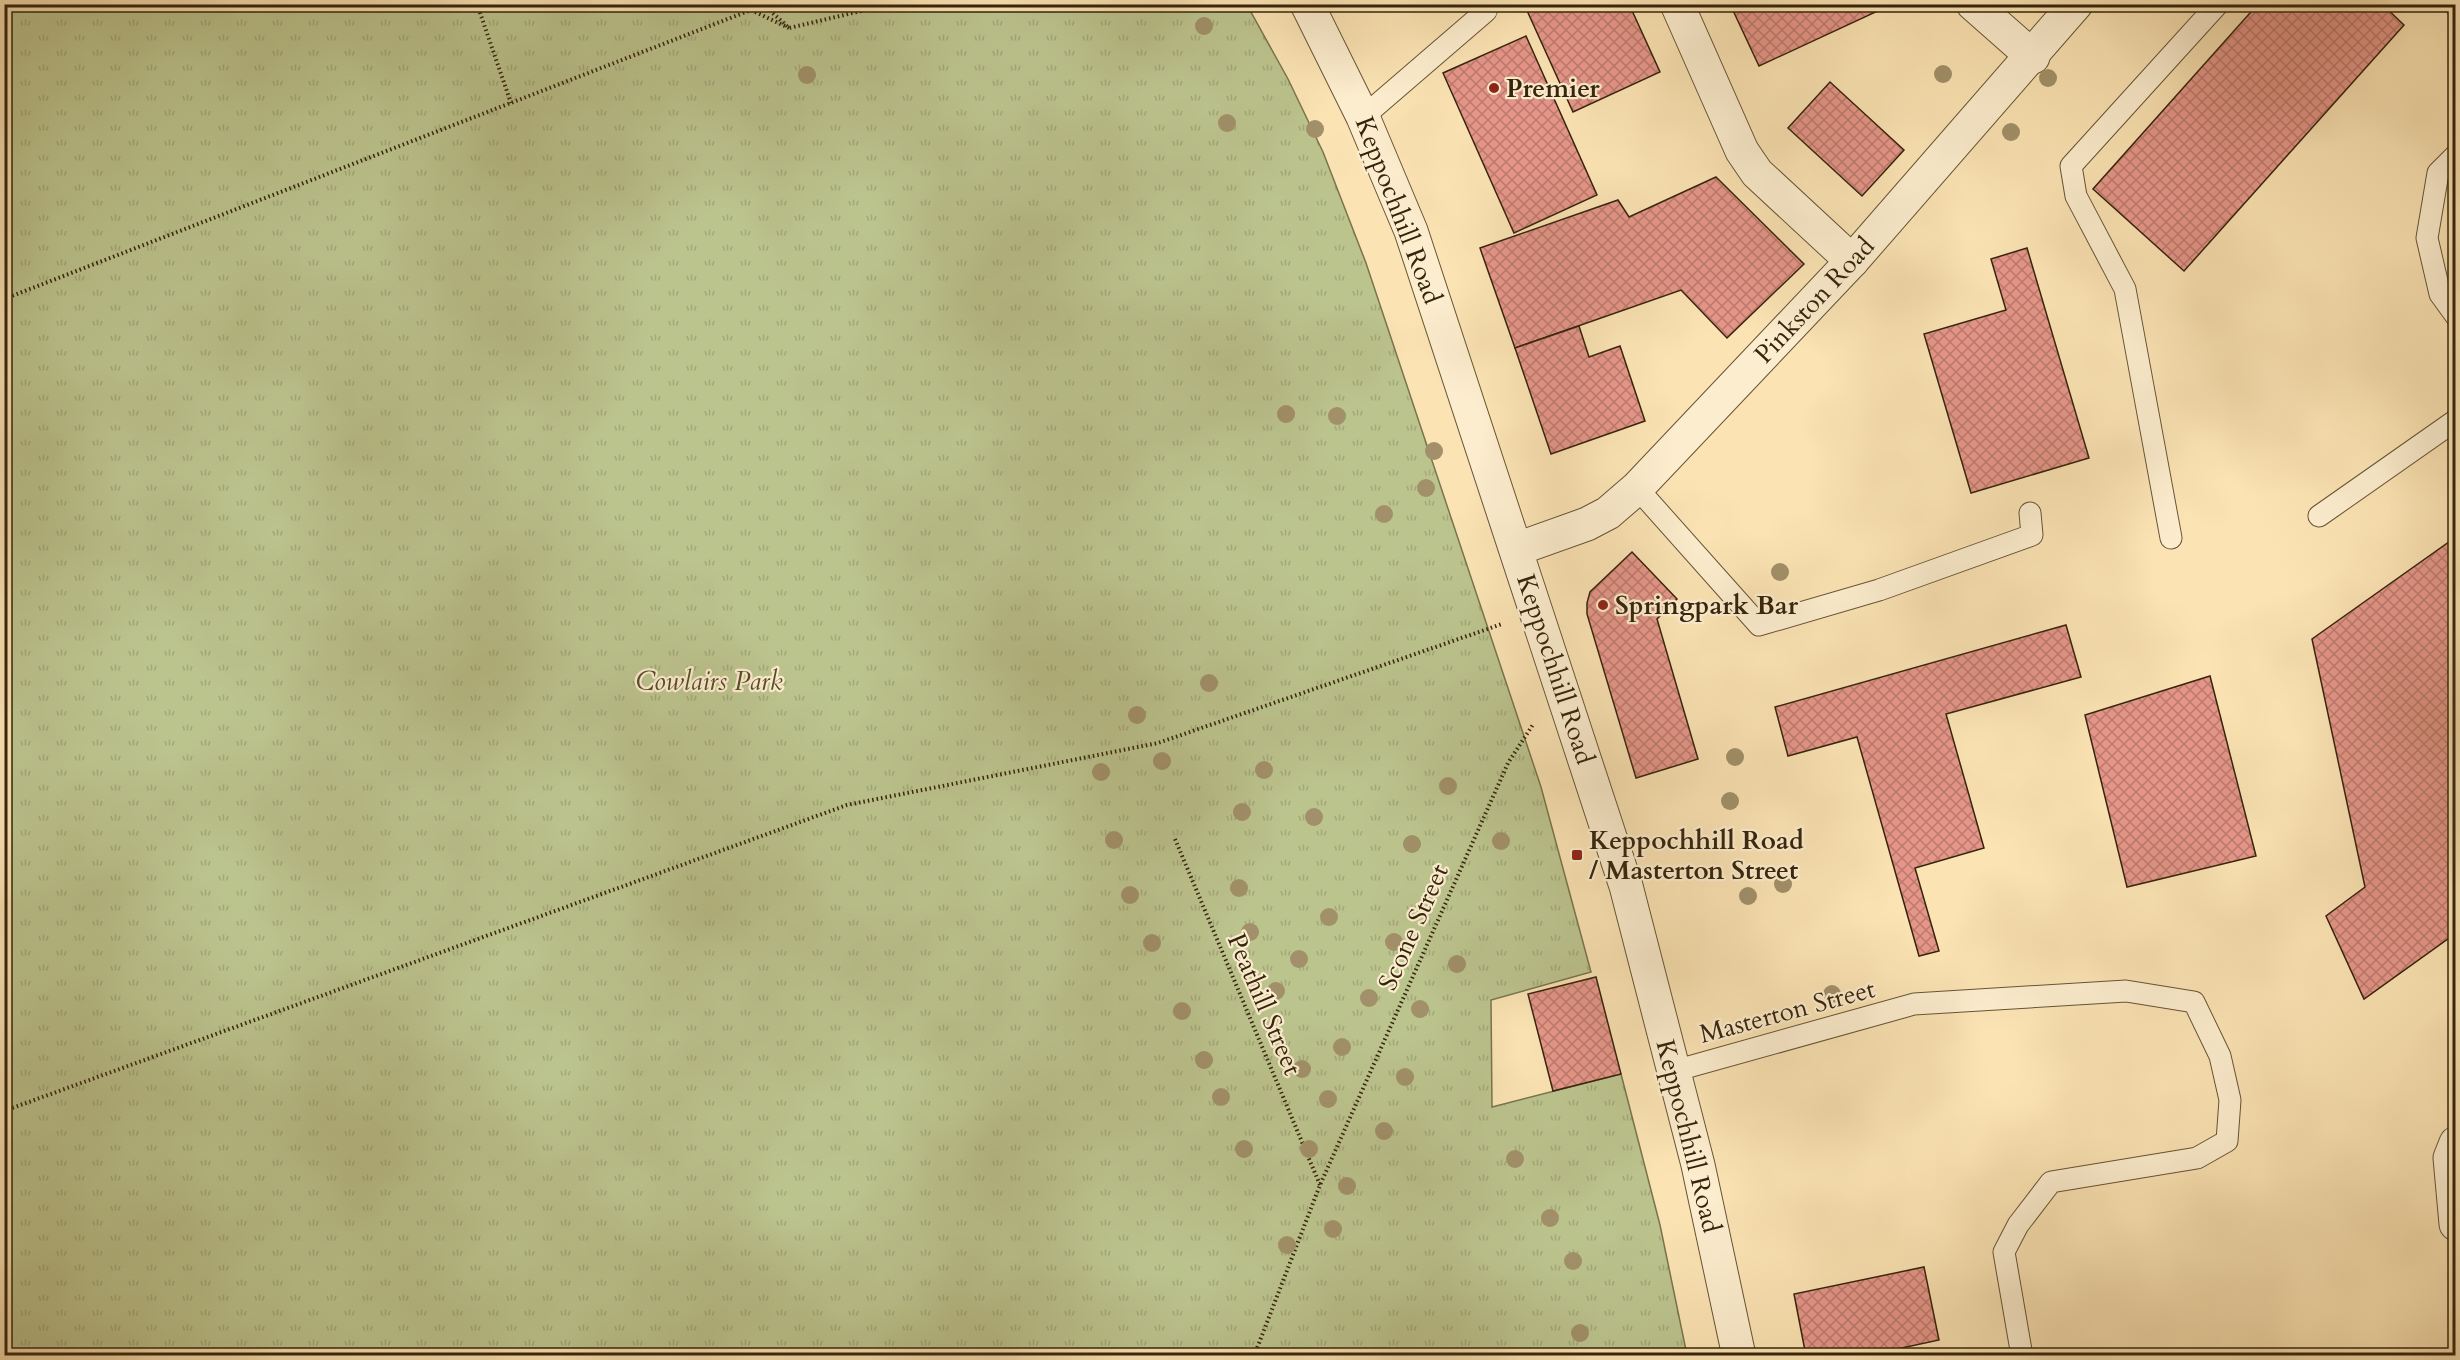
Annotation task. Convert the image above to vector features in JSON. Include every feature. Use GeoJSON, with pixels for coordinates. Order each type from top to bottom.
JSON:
{"type":"FeatureCollection","features":[{"type":"Feature","properties":{"kind":"street","name":"Keppochhill Road"},"geometry":{"type":"LineString","coordinates":[[1307,4],[1363,117],[1393,184],[1426,274],[1626,886],[1698,1165],[1739,1356]]}},
{"type":"Feature","properties":{"kind":"street"},"geometry":{"type":"LineString","coordinates":[[1677,4],[1742,151],[1757,173],[1852,261]]}},
{"type":"Feature","properties":{"kind":"street"},"geometry":{"type":"LineString","coordinates":[[1973,4],[2032,57]]}},
{"type":"Feature","properties":{"kind":"street","name":"Pinkston Road"},"geometry":{"type":"LineString","coordinates":[[1517,549],[1587,524],[1608,513],[1637,488],[1852,261],[2076,4]]}},
{"type":"Feature","properties":{"kind":"street"},"geometry":{"type":"LineString","coordinates":[[2456,1143],[2450,1158],[2456,1224]]}},
{"type":"Feature","properties":{"kind":"lane"},"geometry":{"type":"LineString","coordinates":[[1363,117],[1486,11],[1483,4]]}},
{"type":"Feature","properties":{"kind":"lane"},"geometry":{"type":"LineString","coordinates":[[2171,538],[2125,290],[2076,196],[2072,166],[2218,4]]}},
{"type":"Feature","properties":{"kind":"lane"},"geometry":{"type":"LineString","coordinates":[[2456,155],[2438,174],[2427,238],[2440,294],[2456,316]]}},
{"type":"Feature","properties":{"kind":"lane"},"geometry":{"type":"LineString","coordinates":[[2319,516],[2456,420]]}},
{"type":"Feature","properties":{"kind":"lane"},"geometry":{"type":"LineString","coordinates":[[1637,488],[1759,625],[1879,590],[2032,535],[2030,513]]}},
{"type":"Feature","properties":{"kind":"lane","name":"Masterton Street"},"geometry":{"type":"LineString","coordinates":[[1674,1071],[1914,1004],[2126,991],[2194,1002],[2220,1056],[2230,1100],[2227,1141],[2197,1158],[2051,1182],[2018,1225],[2004,1252],[2022,1356]]}},
{"type":"Feature","properties":{"kind":"path"},"geometry":{"type":"LineString","coordinates":[[477,4],[511,103]]}},
{"type":"Feature","properties":{"kind":"path"},"geometry":{"type":"LineString","coordinates":[[763,4],[789,28]]}},
{"type":"Feature","properties":{"kind":"path"},"geometry":{"type":"LineString","coordinates":[[4,299],[751,10],[789,28],[861,11],[868,4]]}},
{"type":"Feature","properties":{"kind":"path"},"geometry":{"type":"LineString","coordinates":[[4,1112],[847,805],[1158,742],[1537,612]]}},
{"type":"Feature","properties":{"kind":"path","name":"Scone Street"},"geometry":{"type":"LineString","coordinates":[[1254,1356],[1320,1185],[1508,763],[1536,719],[1568,710]]}},
{"type":"Feature","properties":{"kind":"path","name":"Peathill Street"},"geometry":{"type":"LineString","coordinates":[[1175,839],[1320,1185]]}},
{"type":"Feature","properties":{"kind":"green space","name":"Cowlairs Park"},"geometry":{"type":"Polygon","coordinates":[[[5,5],[1247,5],[1288,79],[1323,152],[1366,263],[1541,787],[1591,972],[1491,1000],[1492,1107],[1621,1074],[1660,1225],[1687,1355],[5,1356],[5,5]]]}},
{"type":"Feature","properties":{"kind":"building"},"geometry":{"type":"Polygon","coordinates":[[[1524,4],[1629,4],[1660,72],[1573,112],[1524,4]]]}},
{"type":"Feature","properties":{"kind":"building"},"geometry":{"type":"Polygon","coordinates":[[[1730,4],[1877,4],[1880,10],[1759,66],[1730,4]]]}},
{"type":"Feature","properties":{"kind":"building"},"geometry":{"type":"Polygon","coordinates":[[[2258,4],[2382,4],[2404,25],[2184,271],[2093,189],[2258,4]]]}},
{"type":"Feature","properties":{"kind":"building"},"geometry":{"type":"Polygon","coordinates":[[[1526,36],[1597,195],[1514,233],[1443,73],[1526,36]]]}},
{"type":"Feature","properties":{"kind":"building"},"geometry":{"type":"Polygon","coordinates":[[[1830,82],[1904,150],[1862,196],[1788,128],[1830,82]]]}},
{"type":"Feature","properties":{"kind":"building"},"geometry":{"type":"Polygon","coordinates":[[[1716,177],[1804,264],[1727,338],[1681,290],[1515,348],[1480,248],[1618,200],[1629,217],[1716,177]]]}},
{"type":"Feature","properties":{"kind":"building"},"geometry":{"type":"Polygon","coordinates":[[[2027,248],[2089,458],[1971,493],[1924,334],[2006,310],[1991,259],[2027,248]]]}},
{"type":"Feature","properties":{"kind":"building"},"geometry":{"type":"Polygon","coordinates":[[[1579,326],[1589,357],[1620,346],[1645,421],[1551,454],[1515,348],[1579,326]]]}},
{"type":"Feature","properties":{"kind":"building"},"geometry":{"type":"Polygon","coordinates":[[[2456,537],[2456,933],[2364,999],[2326,916],[2365,887],[2312,639],[2456,537]]]}},
{"type":"Feature","properties":{"kind":"building"},"geometry":{"type":"Polygon","coordinates":[[[1632,552],[1677,599],[1657,619],[1698,759],[1636,778],[1587,614],[1590,592],[1632,552]]]}},
{"type":"Feature","properties":{"kind":"building"},"geometry":{"type":"Polygon","coordinates":[[[2066,625],[2081,677],[1946,714],[1984,848],[1915,868],[1939,951],[1919,956],[1857,737],[1788,756],[1775,707],[2066,625]]]}},
{"type":"Feature","properties":{"kind":"building"},"geometry":{"type":"Polygon","coordinates":[[[2210,676],[2256,856],[2127,887],[2085,715],[2210,676]]]}},
{"type":"Feature","properties":{"kind":"building"},"geometry":{"type":"Polygon","coordinates":[[[1596,977],[1621,1074],[1553,1091],[1528,994],[1596,977]]]}},
{"type":"Feature","properties":{"kind":"building"},"geometry":{"type":"Polygon","coordinates":[[[1924,1267],[1939,1340],[1865,1356],[1806,1356],[1794,1294],[1924,1267]]]}},
{"type":"Feature","properties":{"kind":"place","name":"Premier"},"geometry":{"type":"Point","coordinates":[1494,88]}},
{"type":"Feature","properties":{"kind":"place","name":"Springpark Bar"},"geometry":{"type":"Point","coordinates":[1603,605]}},
{"type":"Feature","properties":{"kind":"place","name":"Keppochhill Road / Masterton Street"},"geometry":{"type":"Point","coordinates":[1577,855]}}]}
